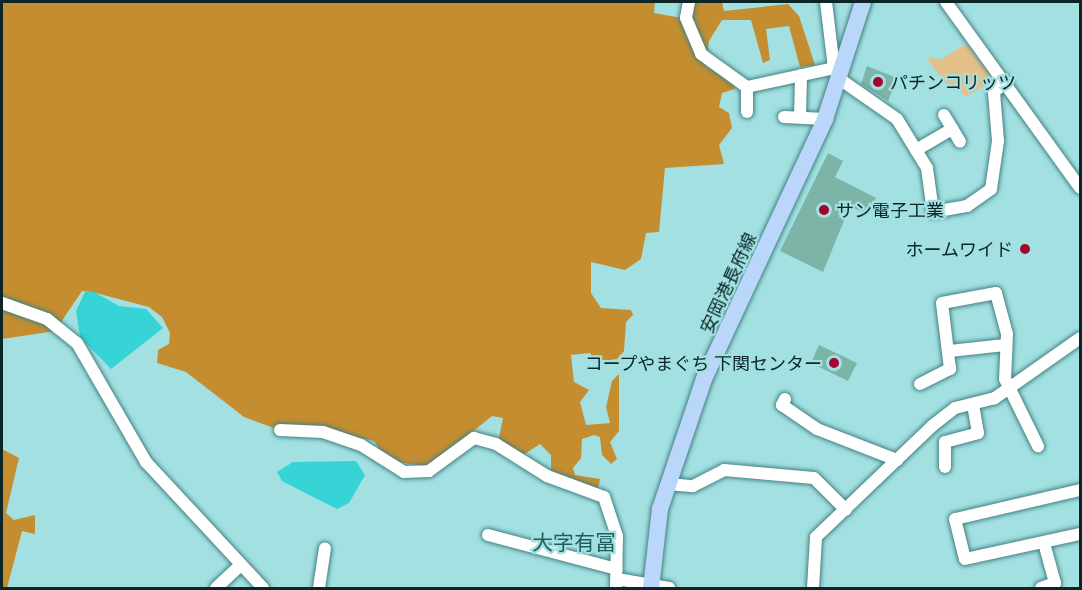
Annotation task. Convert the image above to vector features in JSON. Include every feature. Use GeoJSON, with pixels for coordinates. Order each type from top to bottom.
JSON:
{"type":"FeatureCollection","features":[{"type":"Feature","properties":{"kind":"main road","name":"安岡港長府線"},"geometry":{"type":"LineString","coordinates":[[651,585],[668,484],[704,379],[825,119],[863,2]]}},
{"type":"Feature","properties":{"kind":"street"},"geometry":{"type":"LineString","coordinates":[[689,2],[686,18],[701,54],[747,87],[801,75],[838,74],[897,119],[927,168],[933,212],[967,206],[991,189],[998,141],[994,92],[1006,82]]}},
{"type":"Feature","properties":{"kind":"street"},"geometry":{"type":"LineString","coordinates":[[826,2],[838,74]]}},
{"type":"Feature","properties":{"kind":"street"},"geometry":{"type":"LineString","coordinates":[[946,2],[1006,82],[1080,188]]}},
{"type":"Feature","properties":{"kind":"street"},"geometry":{"type":"LineString","coordinates":[[800,117],[801,75]]}},
{"type":"Feature","properties":{"kind":"street"},"geometry":{"type":"LineString","coordinates":[[747,87],[747,112]]}},
{"type":"Feature","properties":{"kind":"street"},"geometry":{"type":"LineString","coordinates":[[944,115],[960,142]]}},
{"type":"Feature","properties":{"kind":"street"},"geometry":{"type":"LineString","coordinates":[[784,117],[825,119]]}},
{"type":"Feature","properties":{"kind":"street"},"geometry":{"type":"LineString","coordinates":[[916,150],[952,129]]}},
{"type":"Feature","properties":{"kind":"street"},"geometry":{"type":"LineString","coordinates":[[920,384],[950,369],[950,351],[942,303],[996,293],[1005,315],[1005,345],[1010,389],[1028,430],[1038,446]]}},
{"type":"Feature","properties":{"kind":"street"},"geometry":{"type":"LineString","coordinates":[[2,303],[47,319],[76,343],[146,462],[240,566],[263,588]]}},
{"type":"Feature","properties":{"kind":"street"},"geometry":{"type":"LineString","coordinates":[[813,588],[812,544],[945,414],[1010,389],[1080,338]]}},
{"type":"Feature","properties":{"kind":"street"},"geometry":{"type":"LineString","coordinates":[[950,351],[1005,345]]}},
{"type":"Feature","properties":{"kind":"street"},"geometry":{"type":"LineString","coordinates":[[785,399],[782,405],[817,429],[897,460]]}},
{"type":"Feature","properties":{"kind":"street"},"geometry":{"type":"LineString","coordinates":[[945,467],[945,442],[978,433],[973,404]]}},
{"type":"Feature","properties":{"kind":"street"},"geometry":{"type":"LineString","coordinates":[[280,430],[322,432],[361,446],[404,472],[429,471],[474,438],[495,444],[573,488],[604,497],[617,536],[617,579]]}},
{"type":"Feature","properties":{"kind":"street"},"geometry":{"type":"LineString","coordinates":[[668,484],[693,486],[724,470],[814,478],[846,510]]}},
{"type":"Feature","properties":{"kind":"street"},"geometry":{"type":"LineString","coordinates":[[1080,490],[955,519],[965,559],[1080,534]]}},
{"type":"Feature","properties":{"kind":"street"},"geometry":{"type":"LineString","coordinates":[[488,535],[617,579],[669,588]]}},
{"type":"Feature","properties":{"kind":"street"},"geometry":{"type":"LineString","coordinates":[[1041,588],[1055,583],[1044,543]]}},
{"type":"Feature","properties":{"kind":"street"},"geometry":{"type":"LineString","coordinates":[[319,588],[325,548]]}},
{"type":"Feature","properties":{"kind":"street"},"geometry":{"type":"LineString","coordinates":[[216,588],[240,566]]}},
{"type":"Feature","properties":{"kind":"shaded area"},"geometry":{"type":"Polygon","coordinates":[[[2,2],[655,2],[654,13],[682,18],[691,2],[722,2],[724,11],[788,4],[799,16],[815,65],[800,67],[789,26],[766,29],[770,60],[763,63],[751,20],[722,20],[709,41],[706,67],[733,81],[735,89],[722,93],[719,107],[729,113],[732,128],[719,145],[724,164],[665,168],[659,232],[646,233],[641,259],[625,270],[591,262],[591,293],[601,308],[631,310],[633,315],[626,322],[624,351],[617,359],[596,362],[590,353],[571,355],[574,382],[589,390],[580,402],[586,425],[610,423],[606,407],[612,381],[619,374],[619,431],[610,442],[617,459],[611,464],[602,455],[600,437],[594,435],[582,439],[581,458],[573,468],[575,475],[600,479],[598,490],[551,472],[551,455],[540,444],[523,455],[498,442],[503,418],[492,416],[429,467],[387,460],[374,441],[309,426],[274,428],[244,417],[186,372],[157,363],[158,350],[169,344],[170,333],[162,317],[149,307],[92,292],[82,291],[55,331],[2,339],[2,2]]]}},
{"type":"Feature","properties":{"kind":"shaded area"},"geometry":{"type":"Polygon","coordinates":[[[966,44],[994,81],[966,96],[942,80],[927,58],[942,59],[966,44]]]}},
{"type":"Feature","properties":{"kind":"shaded area"},"geometry":{"type":"Polygon","coordinates":[[[2,449],[19,458],[6,513],[14,520],[35,515],[35,534],[22,531],[7,588],[2,588],[2,449]]]}},
{"type":"Feature","properties":{"kind":"water"},"geometry":{"type":"Polygon","coordinates":[[[85,292],[94,292],[119,306],[146,309],[163,328],[111,369],[80,337],[76,311],[85,292]]]}},
{"type":"Feature","properties":{"kind":"water"},"geometry":{"type":"Polygon","coordinates":[[[356,461],[365,475],[349,503],[337,509],[282,481],[277,472],[293,462],[356,461]]]}},
{"type":"Feature","properties":{"kind":"building","name":"パチンコリッツ"},"geometry":{"type":"Polygon","coordinates":[[[867,66],[897,78],[888,101],[861,84],[867,66]]]}},
{"type":"Feature","properties":{"kind":"building","name":"サン電子工業"},"geometry":{"type":"Polygon","coordinates":[[[828,153],[843,161],[835,177],[876,198],[868,215],[850,206],[823,272],[780,251],[828,153]]]}},
{"type":"Feature","properties":{"kind":"building","name":"コープやまぐち 下関センター"},"geometry":{"type":"Polygon","coordinates":[[[819,345],[857,363],[848,381],[811,363],[819,345]]]}},
{"type":"Feature","properties":{"kind":"place","name":"パチンコリッツ"},"geometry":{"type":"Point","coordinates":[878,82]}},
{"type":"Feature","properties":{"kind":"place","name":"サン電子工業"},"geometry":{"type":"Point","coordinates":[824,210]}},
{"type":"Feature","properties":{"kind":"place","name":"ホームワイド"},"geometry":{"type":"Point","coordinates":[1025,249]}},
{"type":"Feature","properties":{"kind":"place","name":"コープやまぐち 下関センター"},"geometry":{"type":"Point","coordinates":[834,363]}},
{"type":"Feature","properties":{"kind":"district","name":"大字有冨"},"geometry":{"type":"Point","coordinates":[574,542]}}]}
